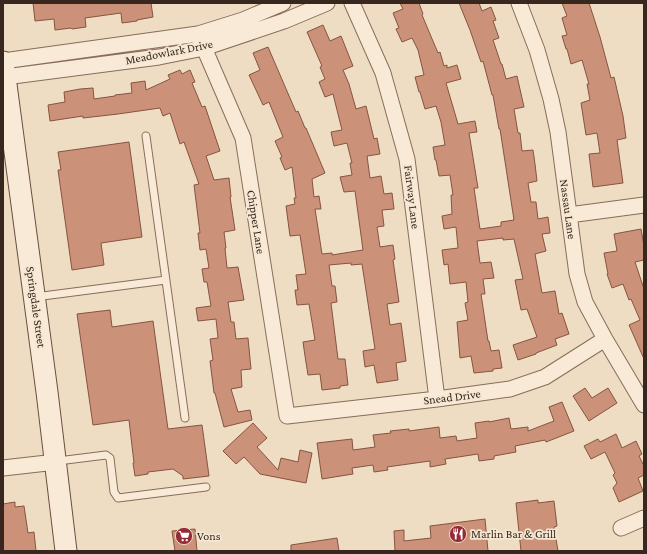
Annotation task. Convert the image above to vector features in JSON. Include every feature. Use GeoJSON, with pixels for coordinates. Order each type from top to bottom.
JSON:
{"type":"FeatureCollection","features":[{"type":"Feature","properties":{"kind":"main road","name":"Springdale Street"},"geometry":{"type":"LineString","coordinates":[[4,67],[35,297],[66,551]]}},
{"type":"Feature","properties":{"kind":"street","name":"Meadowlark Drive"},"geometry":{"type":"LineString","coordinates":[[4,67],[159,57],[201,41],[243,20],[283,3]]}},
{"type":"Feature","properties":{"kind":"street","name":"Meadowlark Drive"},"geometry":{"type":"LineString","coordinates":[[201,41],[284,21],[327,3]]}},
{"type":"Feature","properties":{"kind":"street","name":"Fairway Lane"},"geometry":{"type":"LineString","coordinates":[[352,3],[383,73],[407,159],[437,399]]}},
{"type":"Feature","properties":{"kind":"street","name":"Nassau Lane"},"geometry":{"type":"LineString","coordinates":[[519,3],[537,50],[558,132],[577,274],[586,302],[605,339],[644,405]]}},
{"type":"Feature","properties":{"kind":"street","name":"Chipper Lane"},"geometry":{"type":"LineString","coordinates":[[201,41],[243,138],[287,416]]}},
{"type":"Feature","properties":{"kind":"street"},"geometry":{"type":"LineString","coordinates":[[569,215],[644,206]]}},
{"type":"Feature","properties":{"kind":"street","name":"Snead Drive"},"geometry":{"type":"LineString","coordinates":[[287,416],[510,389],[545,377],[605,339]]}},
{"type":"Feature","properties":{"kind":"street"},"geometry":{"type":"LineString","coordinates":[[3,468],[56,462]]}},
{"type":"Feature","properties":{"kind":"street"},"geometry":{"type":"LineString","coordinates":[[621,528],[644,518]]}},
{"type":"Feature","properties":{"kind":"lane"},"geometry":{"type":"LineString","coordinates":[[146,136],[185,418]]}},
{"type":"Feature","properties":{"kind":"lane"},"geometry":{"type":"LineString","coordinates":[[35,297],[166,280]]}},
{"type":"Feature","properties":{"kind":"lane"},"geometry":{"type":"LineString","coordinates":[[56,462],[106,455],[110,458],[114,492],[118,498],[206,487]]}},
{"type":"Feature","properties":{"kind":"building"},"geometry":{"type":"Polygon","coordinates":[[[33,3],[151,3],[153,17],[122,23],[121,13],[85,18],[86,27],[55,30],[54,19],[35,21],[33,3]]]}},
{"type":"Feature","properties":{"kind":"building"},"geometry":{"type":"Polygon","coordinates":[[[400,3],[419,3],[423,14],[422,15],[438,53],[440,52],[444,66],[447,65],[447,68],[457,65],[461,79],[446,83],[458,124],[475,121],[477,132],[469,133],[478,188],[474,188],[480,229],[501,226],[501,222],[514,220],[500,129],[493,95],[483,61],[481,62],[459,3],[479,3],[482,11],[491,7],[496,20],[493,21],[499,38],[493,40],[506,79],[517,76],[524,107],[514,109],[518,133],[520,133],[522,151],[533,150],[537,181],[528,183],[531,202],[536,202],[538,219],[548,217],[550,233],[542,234],[546,251],[535,254],[542,293],[555,291],[559,314],[562,313],[569,334],[555,339],[557,345],[518,360],[513,345],[537,337],[527,309],[521,310],[515,280],[523,279],[514,239],[503,240],[503,238],[477,241],[480,263],[491,262],[494,278],[483,279],[485,294],[481,294],[488,341],[491,351],[499,350],[502,368],[493,369],[493,371],[474,373],[471,356],[460,358],[457,322],[468,320],[465,303],[468,302],[466,282],[450,284],[448,264],[444,265],[442,250],[458,248],[456,227],[444,229],[442,216],[452,214],[451,195],[453,195],[450,175],[439,176],[433,147],[445,145],[441,122],[436,106],[425,109],[419,92],[415,77],[424,75],[418,50],[412,38],[402,42],[396,29],[399,28],[393,13],[403,9],[400,3]]]}},
{"type":"Feature","properties":{"kind":"building"},"geometry":{"type":"Polygon","coordinates":[[[562,3],[589,3],[611,78],[614,77],[623,116],[626,138],[617,140],[623,183],[593,187],[589,154],[600,153],[597,133],[586,135],[581,103],[590,100],[587,84],[589,84],[582,60],[571,64],[566,49],[562,36],[567,35],[562,18],[567,16],[562,3]]]}},
{"type":"Feature","properties":{"kind":"building"},"geometry":{"type":"Polygon","coordinates":[[[323,25],[330,41],[341,36],[353,66],[343,70],[349,84],[356,109],[366,106],[374,139],[377,138],[380,154],[367,156],[370,178],[381,176],[384,194],[392,193],[394,209],[382,210],[384,226],[377,227],[380,247],[393,245],[395,259],[393,260],[399,302],[387,304],[390,325],[401,323],[406,361],[396,363],[398,380],[377,383],[374,365],[365,367],[363,351],[375,349],[362,264],[351,265],[351,263],[329,265],[332,286],[335,286],[337,302],[331,303],[338,359],[345,359],[348,385],[340,386],[340,388],[322,390],[320,374],[308,375],[305,356],[303,342],[315,340],[309,304],[297,305],[295,290],[298,290],[296,275],[306,274],[300,235],[290,236],[286,206],[295,204],[294,198],[296,198],[292,167],[285,170],[280,158],[282,157],[275,141],[283,137],[269,102],[263,105],[249,75],[260,70],[253,53],[268,47],[296,112],[298,111],[325,173],[312,179],[314,197],[319,196],[321,209],[315,209],[322,254],[332,253],[332,255],[363,250],[355,191],[344,192],[340,177],[352,175],[350,163],[352,163],[347,143],[334,146],[331,132],[342,130],[333,94],[325,97],[319,82],[325,79],[320,67],[322,66],[307,32],[323,25]]]}},
{"type":"Feature","properties":{"kind":"building"},"geometry":{"type":"Polygon","coordinates":[[[180,70],[182,74],[190,70],[195,82],[192,83],[202,107],[205,106],[220,151],[206,156],[214,180],[229,178],[235,230],[224,232],[227,268],[238,267],[244,300],[228,302],[231,322],[234,322],[236,339],[248,338],[251,369],[241,370],[242,387],[231,389],[238,412],[250,410],[252,420],[224,427],[214,393],[210,361],[213,360],[210,339],[218,338],[216,319],[198,321],[196,308],[211,306],[207,282],[204,282],[202,269],[209,268],[206,249],[200,250],[198,233],[200,233],[194,185],[199,184],[184,142],[180,144],[170,113],[163,116],[160,108],[50,121],[48,105],[65,102],[64,92],[80,89],[93,88],[94,99],[132,93],[131,83],[145,81],[146,90],[170,79],[168,75],[180,70]]]}},
{"type":"Feature","properties":{"kind":"building"},"geometry":{"type":"Polygon","coordinates":[[[129,142],[142,237],[101,243],[104,265],[72,270],[58,170],[61,170],[58,152],[129,142]]]}},
{"type":"Feature","properties":{"kind":"building"},"geometry":{"type":"Polygon","coordinates":[[[641,229],[644,246],[644,260],[635,262],[644,289],[644,359],[629,325],[640,320],[631,299],[629,300],[623,284],[612,288],[607,274],[604,253],[617,251],[614,234],[641,229]]]}},
{"type":"Feature","properties":{"kind":"building"},"geometry":{"type":"Polygon","coordinates":[[[110,310],[112,327],[153,321],[168,429],[202,425],[209,476],[183,479],[183,476],[173,469],[148,472],[148,474],[135,476],[129,420],[93,425],[77,314],[110,310]]]}},
{"type":"Feature","properties":{"kind":"building"},"geometry":{"type":"Polygon","coordinates":[[[585,388],[592,398],[608,388],[617,403],[589,421],[573,396],[585,388]]]}},
{"type":"Feature","properties":{"kind":"building"},"geometry":{"type":"Polygon","coordinates":[[[562,402],[574,431],[546,442],[545,440],[515,446],[516,452],[494,456],[494,459],[479,461],[478,454],[445,459],[446,464],[430,467],[430,461],[387,467],[388,470],[374,472],[373,465],[352,468],[353,474],[322,479],[317,443],[352,439],[353,450],[375,447],[373,435],[391,433],[390,431],[409,429],[409,431],[439,427],[440,438],[456,436],[457,441],[477,438],[475,423],[509,418],[511,429],[528,427],[528,431],[554,421],[549,407],[562,402]]]}},
{"type":"Feature","properties":{"kind":"building"},"geometry":{"type":"Polygon","coordinates":[[[253,423],[267,438],[257,447],[278,470],[281,458],[298,462],[300,450],[312,453],[306,483],[260,474],[244,457],[236,464],[223,451],[253,423]]]}},
{"type":"Feature","properties":{"kind":"building"},"geometry":{"type":"Polygon","coordinates":[[[616,434],[622,448],[636,441],[642,454],[639,456],[644,466],[644,475],[638,478],[643,491],[619,502],[613,488],[617,483],[613,475],[615,473],[605,452],[591,459],[584,446],[598,439],[600,442],[616,434]]]}},
{"type":"Feature","properties":{"kind":"building","name":"Marlin Bar & Grill"},"geometry":{"type":"Polygon","coordinates":[[[538,500],[538,503],[554,501],[557,526],[554,527],[558,551],[521,551],[516,503],[538,500]]]}},
{"type":"Feature","properties":{"kind":"building"},"geometry":{"type":"Polygon","coordinates":[[[15,502],[15,507],[24,506],[28,533],[34,532],[36,551],[3,551],[3,504],[15,502]]]}},
{"type":"Feature","properties":{"kind":"building","name":"Marlin Bar & Grill"},"geometry":{"type":"Polygon","coordinates":[[[485,519],[488,551],[395,551],[394,531],[404,530],[404,541],[431,538],[430,526],[485,519]]]}},
{"type":"Feature","properties":{"kind":"building","name":"Vons"},"geometry":{"type":"Polygon","coordinates":[[[195,529],[197,551],[175,551],[172,531],[195,529]]]}},
{"type":"Feature","properties":{"kind":"building"},"geometry":{"type":"Polygon","coordinates":[[[337,538],[339,551],[291,551],[291,545],[337,538]]]}},
{"type":"Feature","properties":{"kind":"place","name":"Marlin Bar & Grill"},"geometry":{"type":"Point","coordinates":[458,534]}},
{"type":"Feature","properties":{"kind":"place","name":"Vons"},"geometry":{"type":"Point","coordinates":[184,536]}}]}
